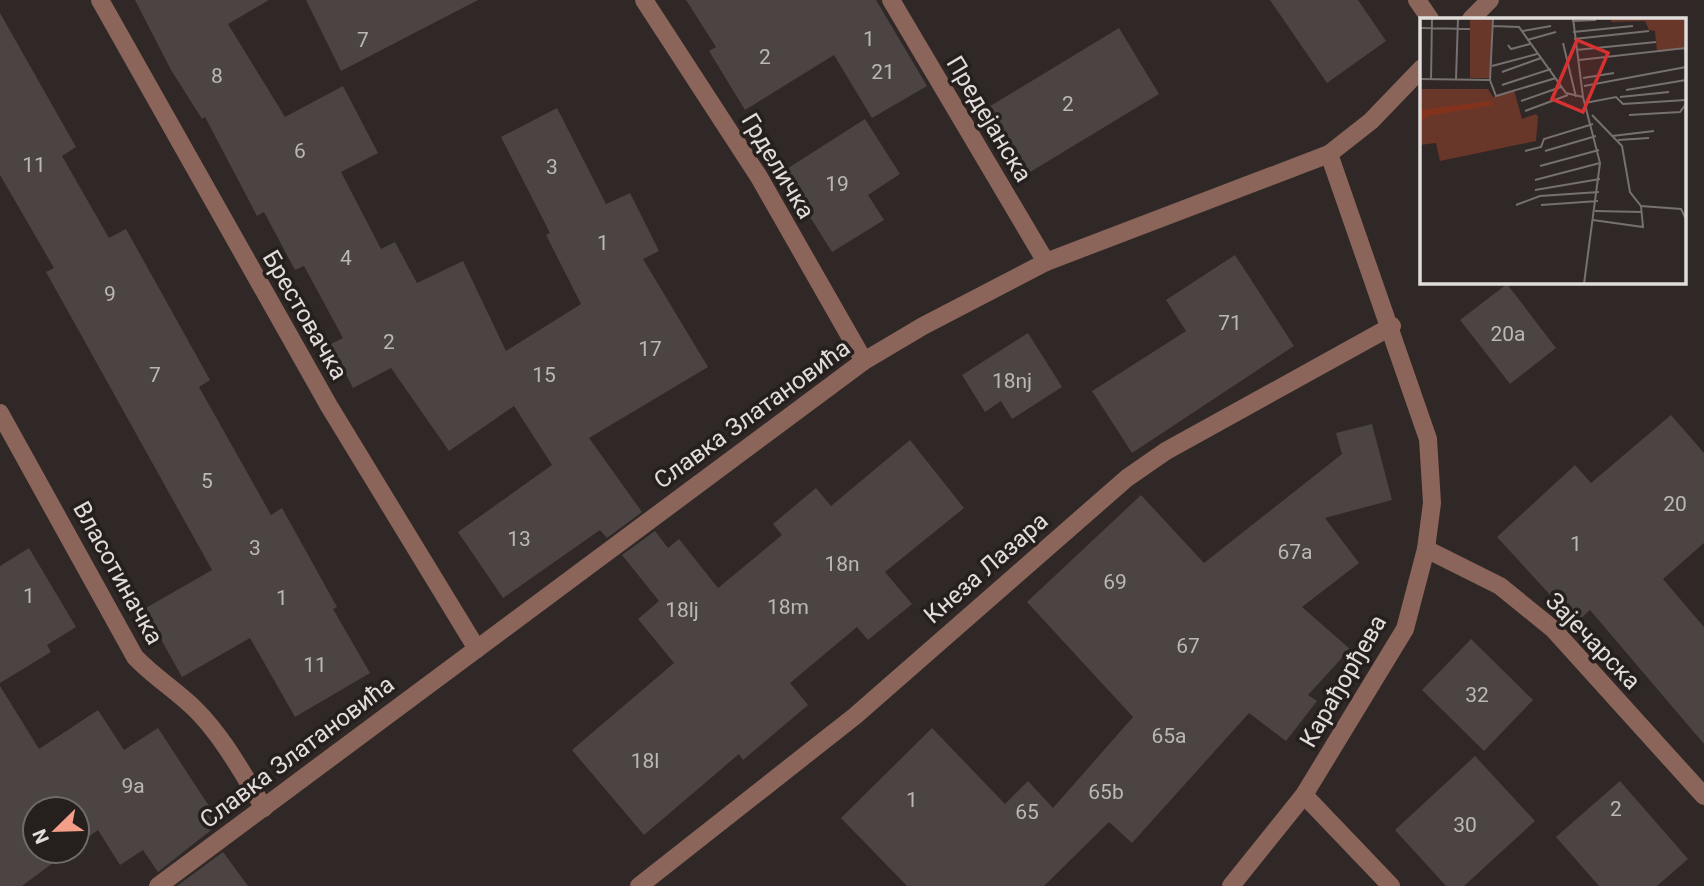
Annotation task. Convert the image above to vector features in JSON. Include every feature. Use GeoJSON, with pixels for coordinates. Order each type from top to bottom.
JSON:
{"type":"FeatureCollection","features":[{"type":"Feature","properties":{"kind":"street","name":"Брестовачка"},"geometry":{"type":"LineString","coordinates":[[100,0],[328,406],[477,649]]}},
{"type":"Feature","properties":{"kind":"street","name":"Грделичка"},"geometry":{"type":"LineString","coordinates":[[644,0],[759,177],[864,361]]}},
{"type":"Feature","properties":{"kind":"street","name":"Предејанска"},"geometry":{"type":"LineString","coordinates":[[891,0],[1046,262]]}},
{"type":"Feature","properties":{"kind":"street"},"geometry":{"type":"LineString","coordinates":[[1417,0],[1429,18]]}},
{"type":"Feature","properties":{"kind":"street"},"geometry":{"type":"LineString","coordinates":[[1472,18],[1490,0]]}},
{"type":"Feature","properties":{"kind":"street","name":"Славка Златановића"},"geometry":{"type":"LineString","coordinates":[[158,886],[864,361],[923,326],[1046,262],[1329,154],[1371,121],[1420,70]]}},
{"type":"Feature","properties":{"kind":"street","name":"Карађорђева"},"geometry":{"type":"LineString","coordinates":[[1231,886],[1304,795],[1405,629],[1426,549],[1432,503],[1428,439],[1392,326],[1329,154]]}},
{"type":"Feature","properties":{"kind":"street","name":"Кнеза Лазара"},"geometry":{"type":"LineString","coordinates":[[639,886],[855,716],[1127,478],[1166,451],[1392,326]]}},
{"type":"Feature","properties":{"kind":"street","name":"Власотиначка"},"geometry":{"type":"LineString","coordinates":[[0,413],[135,657],[157,681],[196,710],[227,749],[264,808]]}},
{"type":"Feature","properties":{"kind":"street","name":"Зајечарска"},"geometry":{"type":"LineString","coordinates":[[1426,549],[1464,565],[1500,586],[1553,629],[1704,796]]}},
{"type":"Feature","properties":{"kind":"street"},"geometry":{"type":"LineString","coordinates":[[1304,795],[1391,886]]}},
{"type":"Feature","properties":{"kind":"building"},"geometry":{"type":"Polygon","coordinates":[[[135,0],[269,0],[228,24],[285,117],[343,86],[378,153],[341,172],[381,249],[395,242],[417,283],[463,261],[506,351],[581,304],[546,235],[550,233],[501,137],[557,108],[606,204],[630,193],[659,251],[643,259],[708,367],[589,438],[642,512],[607,538],[600,530],[503,598],[458,532],[552,465],[514,406],[449,451],[391,368],[353,388],[331,344],[343,338],[304,266],[295,270],[264,212],[257,216],[205,117],[202,119],[171,70],[135,0]]]}},
{"type":"Feature","properties":{"kind":"building"},"geometry":{"type":"Polygon","coordinates":[[[306,0],[478,0],[341,71],[306,0]]]}},
{"type":"Feature","properties":{"kind":"building"},"geometry":{"type":"Polygon","coordinates":[[[686,0],[876,0],[927,86],[872,118],[834,55],[745,110],[709,51],[716,47],[686,0]]]}},
{"type":"Feature","properties":{"kind":"building"},"geometry":{"type":"Polygon","coordinates":[[[1270,0],[1358,0],[1386,41],[1327,83],[1270,0]]]}},
{"type":"Feature","properties":{"kind":"building"},"geometry":{"type":"Polygon","coordinates":[[[0,13],[76,147],[62,156],[109,238],[126,229],[210,380],[199,387],[271,515],[282,508],[337,607],[333,609],[370,673],[295,717],[250,638],[182,677],[144,609],[212,570],[46,272],[54,268],[0,175],[0,13]]]}},
{"type":"Feature","properties":{"kind":"building"},"geometry":{"type":"Polygon","coordinates":[[[1119,28],[1159,94],[1017,180],[977,114],[1119,28]]]}},
{"type":"Feature","properties":{"kind":"building"},"geometry":{"type":"Polygon","coordinates":[[[865,119],[900,174],[868,195],[884,220],[832,252],[782,172],[865,119]]]}},
{"type":"Feature","properties":{"kind":"building"},"geometry":{"type":"Polygon","coordinates":[[[1235,255],[1294,346],[1132,453],[1092,391],[1186,331],[1166,300],[1235,255]]]}},
{"type":"Feature","properties":{"kind":"building"},"geometry":{"type":"Polygon","coordinates":[[[1507,284],[1556,348],[1510,384],[1460,320],[1507,284]]]}},
{"type":"Feature","properties":{"kind":"building"},"geometry":{"type":"Polygon","coordinates":[[[1028,333],[1062,387],[1012,419],[1001,401],[985,412],[962,375],[1028,333]]]}},
{"type":"Feature","properties":{"kind":"building"},"geometry":{"type":"Polygon","coordinates":[[[1671,415],[1704,453],[1704,543],[1663,579],[1704,627],[1704,744],[1590,610],[1576,623],[1497,537],[1575,465],[1591,483],[1671,415]]]}},
{"type":"Feature","properties":{"kind":"building"},"geometry":{"type":"Polygon","coordinates":[[[1372,424],[1392,500],[1325,518],[1359,563],[1302,607],[1350,649],[1308,695],[1317,701],[1286,741],[1249,713],[1132,843],[1109,822],[1044,886],[907,886],[841,818],[932,728],[1005,804],[1028,781],[1053,808],[1133,717],[1027,602],[1141,495],[1204,563],[1342,454],[1336,433],[1372,424]]]}},
{"type":"Feature","properties":{"kind":"building"},"geometry":{"type":"Polygon","coordinates":[[[910,440],[964,508],[885,572],[912,604],[868,640],[857,627],[790,683],[808,705],[743,760],[739,754],[644,835],[572,750],[674,663],[638,619],[659,601],[622,555],[655,531],[668,548],[679,539],[718,588],[782,535],[773,524],[816,488],[831,506],[910,440]]]}},
{"type":"Feature","properties":{"kind":"building"},"geometry":{"type":"Polygon","coordinates":[[[29,548],[76,627],[47,645],[51,652],[0,683],[0,566],[29,548]]]}},
{"type":"Feature","properties":{"kind":"building"},"geometry":{"type":"Polygon","coordinates":[[[1471,639],[1533,700],[1484,751],[1422,690],[1471,639]]]}},
{"type":"Feature","properties":{"kind":"building"},"geometry":{"type":"Polygon","coordinates":[[[0,686],[39,749],[98,710],[124,750],[158,728],[220,823],[158,872],[143,850],[120,865],[98,830],[91,835],[91,795],[21,795],[21,865],[50,865],[22,886],[0,886],[0,686]]]}},
{"type":"Feature","properties":{"kind":"building"},"geometry":{"type":"Polygon","coordinates":[[[1475,756],[1535,821],[1464,886],[1446,886],[1395,830],[1475,756]]]}},
{"type":"Feature","properties":{"kind":"building"},"geometry":{"type":"Polygon","coordinates":[[[1620,781],[1688,859],[1657,886],[1599,886],[1556,837],[1620,781]]]}},
{"type":"Feature","properties":{"kind":"building"},"geometry":{"type":"Polygon","coordinates":[[[223,852],[248,886],[177,886],[223,852]]]}}]}
